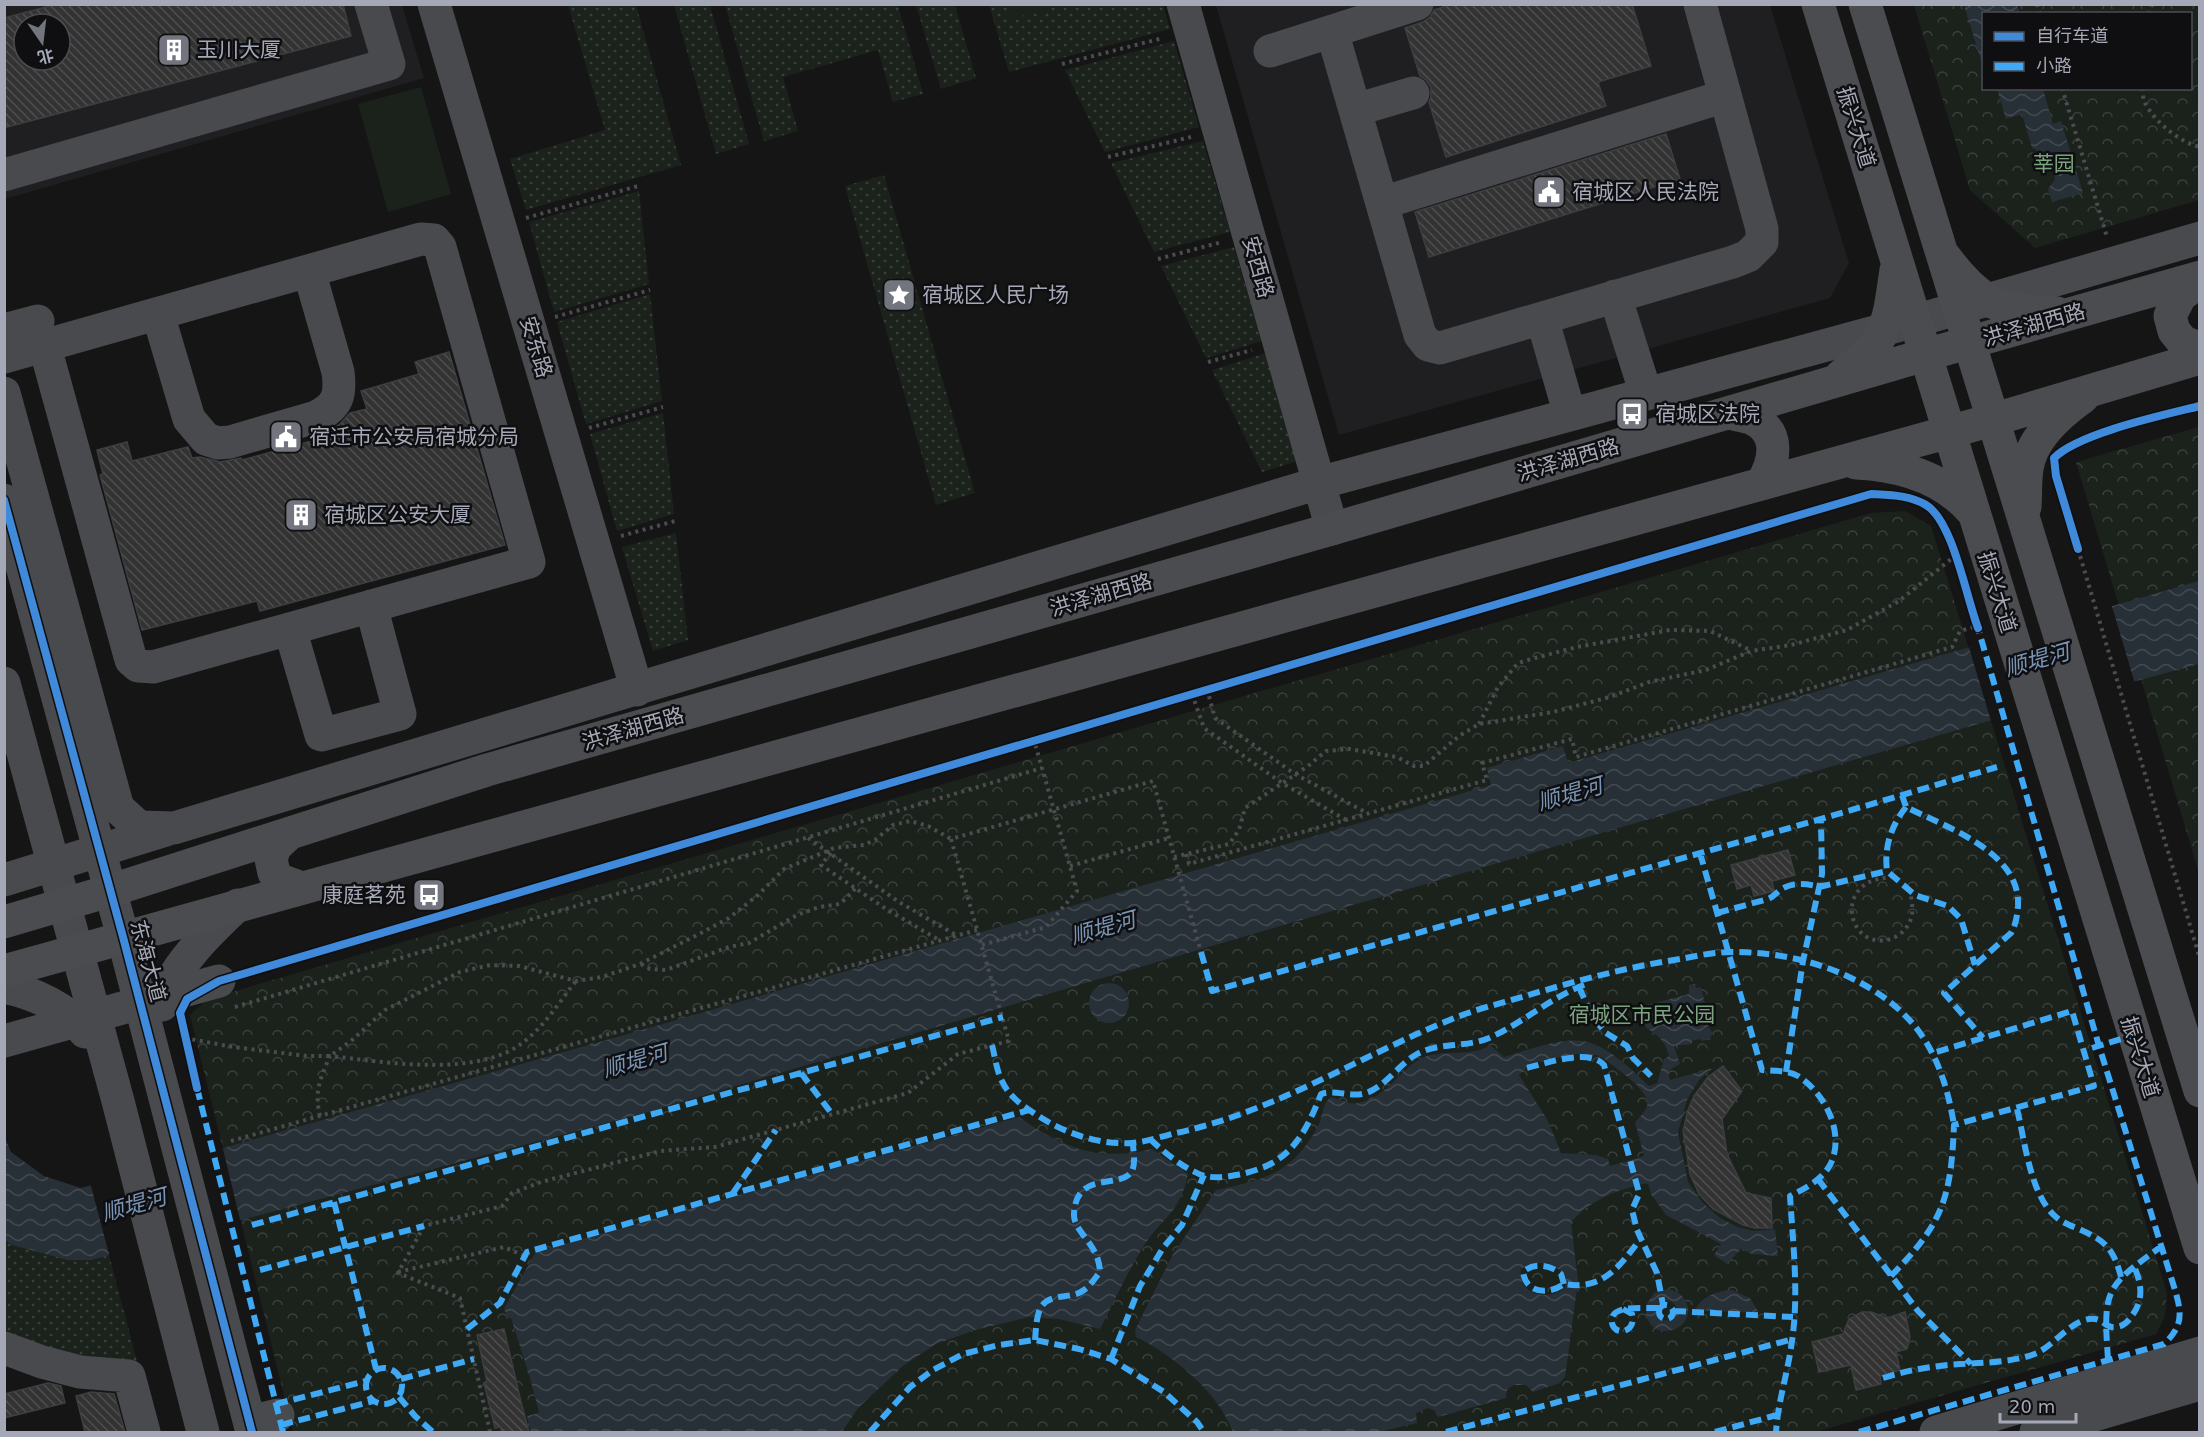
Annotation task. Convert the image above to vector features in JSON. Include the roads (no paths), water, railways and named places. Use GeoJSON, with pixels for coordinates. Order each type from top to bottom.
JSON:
{"type":"FeatureCollection","features":[{"type":"Feature","properties":{"kind":"main road","name":"振兴大道"},"geometry":{"type":"LineString","coordinates":[[1818,4],[2199,1248]]}},
{"type":"Feature","properties":{"kind":"main road"},"geometry":{"type":"LineString","coordinates":[[1865,4],[1940,249],[1973,304],[1968,344],[2199,1091]]}},
{"type":"Feature","properties":{"kind":"main road"},"geometry":{"type":"LineString","coordinates":[[1874,189],[1886,195],[1899,194],[1910,188],[1918,177]]}},
{"type":"Feature","properties":{"kind":"main road"},"geometry":{"type":"LineString","coordinates":[[1833,382],[1877,342],[1891,303],[1897,262]]}},
{"type":"Feature","properties":{"kind":"main road"},"geometry":{"type":"LineString","coordinates":[[2199,279],[2180,296],[2170,316],[2174,331],[2182,342],[2199,348]]}},
{"type":"Feature","properties":{"kind":"main road","name":"洪泽湖西路"},"geometry":{"type":"LineString","coordinates":[[4,922],[109,891],[487,770],[1332,530],[1925,355],[2199,279]]}},
{"type":"Feature","properties":{"kind":"main road"},"geometry":{"type":"LineString","coordinates":[[1973,304],[2071,314]]}},
{"type":"Feature","properties":{"kind":"main road"},"geometry":{"type":"LineString","coordinates":[[4,970],[1992,420],[2199,358]]}},
{"type":"Feature","properties":{"kind":"main road"},"geometry":{"type":"LineString","coordinates":[[2024,524],[2027,467],[2033,450],[2060,414],[2095,389]]}},
{"type":"Feature","properties":{"kind":"main road"},"geometry":{"type":"LineString","coordinates":[[1729,413],[1753,419],[1764,428],[1770,438],[1774,452],[1771,467],[1762,483]]}},
{"type":"Feature","properties":{"kind":"main road"},"geometry":{"type":"LineString","coordinates":[[1836,462],[1885,464],[1912,472],[1941,485],[1963,500],[1973,512]]}},
{"type":"Feature","properties":{"kind":"main road"},"geometry":{"type":"LineString","coordinates":[[1990,569],[1997,559],[2007,554],[2020,551],[2034,556]]}},
{"type":"Feature","properties":{"kind":"main road"},"geometry":{"type":"LineString","coordinates":[[290,833],[275,847],[272,859],[274,873],[280,880],[302,888]]}},
{"type":"Feature","properties":{"kind":"street"},"geometry":{"type":"LineString","coordinates":[[4,175],[389,64],[371,4]]}},
{"type":"Feature","properties":{"kind":"street","name":"安东路"},"geometry":{"type":"LineString","coordinates":[[434,4],[637,690]]}},
{"type":"Feature","properties":{"kind":"street"},"geometry":{"type":"LineString","coordinates":[[1270,51],[1417,4]]}},
{"type":"Feature","properties":{"kind":"street"},"geometry":{"type":"LineString","coordinates":[[1332,31],[1420,336],[1428,345],[1440,348],[1733,262],[1748,256],[1762,242],[1762,229],[1699,5]]}},
{"type":"Feature","properties":{"kind":"street","name":"安西路"},"geometry":{"type":"LineString","coordinates":[[1186,18],[1332,530]]}},
{"type":"Feature","properties":{"kind":"street"},"geometry":{"type":"LineString","coordinates":[[1355,110],[1413,93]]}},
{"type":"Feature","properties":{"kind":"street"},"geometry":{"type":"LineString","coordinates":[[1382,203],[1725,96]]}},
{"type":"Feature","properties":{"kind":"street"},"geometry":{"type":"LineString","coordinates":[[30,872],[1319,483],[1883,330],[2199,238]]}},
{"type":"Feature","properties":{"kind":"street"},"geometry":{"type":"LineString","coordinates":[[4,330],[41,334],[158,314],[421,239],[434,240],[440,248],[529,562],[153,667],[138,666],[131,660],[41,334]]}},
{"type":"Feature","properties":{"kind":"street"},"geometry":{"type":"LineString","coordinates":[[158,314],[189,419],[206,439],[218,443],[230,442],[316,417],[328,411],[337,401],[340,387],[338,372],[309,271]]}},
{"type":"Feature","properties":{"kind":"street"},"geometry":{"type":"LineString","coordinates":[[1615,296],[1646,394]]}},
{"type":"Feature","properties":{"kind":"street"},"geometry":{"type":"LineString","coordinates":[[1542,318],[1570,415]]}},
{"type":"Feature","properties":{"kind":"street"},"geometry":{"type":"LineString","coordinates":[[4,357],[41,334]]}},
{"type":"Feature","properties":{"kind":"street"},"geometry":{"type":"LineString","coordinates":[[4,393],[118,808],[139,827],[174,828]]}},
{"type":"Feature","properties":{"kind":"street","name":"东海大道"},"geometry":{"type":"LineString","coordinates":[[4,500],[85,799],[112,847],[109,891],[123,937],[152,1000],[162,1083],[214,1280],[260,1423]]}},
{"type":"Feature","properties":{"kind":"street"},"geometry":{"type":"LineString","coordinates":[[290,629],[321,735],[400,714],[371,606]]}},
{"type":"Feature","properties":{"kind":"street"},"geometry":{"type":"LineString","coordinates":[[4,683],[40,815],[30,872],[25,886],[4,908]]}},
{"type":"Feature","properties":{"kind":"street"},"geometry":{"type":"LineString","coordinates":[[112,847],[166,859],[206,860]]}},
{"type":"Feature","properties":{"kind":"street"},"geometry":{"type":"LineString","coordinates":[[30,872],[65,904],[77,950],[86,1018],[115,1088],[203,1432]]}},
{"type":"Feature","properties":{"kind":"street"},"geometry":{"type":"LineString","coordinates":[[152,1000],[174,978],[207,933],[238,905]]}},
{"type":"Feature","properties":{"kind":"street"},"geometry":{"type":"LineString","coordinates":[[4,987],[21,990],[86,1018]]}},
{"type":"Feature","properties":{"kind":"street"},"geometry":{"type":"LineString","coordinates":[[4,1041],[152,1000],[223,995]]}},
{"type":"Feature","properties":{"kind":"street"},"geometry":{"type":"LineString","coordinates":[[4,1348],[42,1362],[80,1372],[129,1376],[144,1432]]}},
{"type":"Feature","properties":{"kind":"street"},"geometry":{"type":"LineString","coordinates":[[1936,1432],[2199,1353]]}},
{"type":"Feature","properties":{"kind":"street"},"geometry":{"type":"LineString","coordinates":[[2036,1432],[2199,1384]]}},
{"type":"Feature","properties":{"kind":"water"},"geometry":{"type":"Polygon","coordinates":[[[1964,5],[2017,5],[2020,12],[1982,12],[1982,64],[1964,5]]]}},
{"type":"Feature","properties":{"kind":"water"},"geometry":{"type":"Polygon","coordinates":[[[1997,90],[2043,90],[2053,124],[2061,121],[2083,193],[2052,202],[2048,189],[2055,179],[2051,158],[2032,148],[2022,114],[2006,119],[1997,90]]]}},
{"type":"Feature","properties":{"kind":"water","name":"顺堤河"},"geometry":{"type":"Polygon","coordinates":[[[2199,581],[2199,664],[1978,724],[644,1113],[91,1260],[68,1260],[12,1245],[5,1240],[4,1136],[11,1152],[44,1176],[81,1188],[642,1030],[1491,785],[1487,768],[1563,746],[1568,763],[2199,581]]]}},
{"type":"Feature","properties":{"kind":"water"},"geometry":{"type":"Polygon","coordinates":[[[1109,983],[1123,989],[1129,1003],[1123,1017],[1109,1023],[1095,1017],[1089,1003],[1095,989],[1109,983]]]}},
{"type":"Feature","properties":{"kind":"water"},"geometry":{"type":"Polygon","coordinates":[[[1695,984],[1696,988],[1701,987],[1707,1013],[1705,1020],[1713,1034],[1711,1039],[1701,1041],[1700,1039],[1692,1041],[1692,1044],[1674,1046],[1680,1064],[1668,1073],[1670,1080],[1713,1068],[1699,1080],[1687,1100],[1678,1132],[1688,1182],[1703,1203],[1720,1218],[1738,1227],[1754,1231],[1775,1229],[1778,1256],[1752,1254],[1741,1249],[1727,1264],[1714,1255],[1721,1244],[1666,1215],[1651,1194],[1648,1183],[1606,1196],[1588,1207],[1571,1222],[1578,1281],[1565,1377],[1560,1383],[1533,1392],[1526,1385],[1513,1385],[1507,1390],[1506,1398],[1438,1417],[1434,1410],[1428,1408],[1416,1413],[1417,1423],[1379,1432],[1233,1432],[1217,1403],[1193,1377],[1165,1354],[1136,1337],[1135,1330],[1172,1256],[1216,1190],[1263,1178],[1287,1164],[1308,1142],[1331,1097],[1352,1103],[1368,1100],[1385,1090],[1414,1063],[1430,1055],[1474,1051],[1490,1045],[1504,1057],[1551,1043],[1568,1041],[1583,1041],[1597,1045],[1629,1067],[1649,1086],[1657,1083],[1664,1059],[1669,1056],[1661,1040],[1640,1022],[1638,1009],[1689,994],[1689,985],[1695,984]],[[1574,1054],[1532,1063],[1519,1075],[1548,1121],[1561,1153],[1596,1155],[1608,1159],[1610,1166],[1644,1156],[1635,1122],[1647,1106],[1647,1099],[1643,1093],[1631,1079],[1603,1058],[1596,1055],[1574,1054]],[[1540,1263],[1521,1269],[1521,1278],[1528,1290],[1550,1295],[1564,1289],[1565,1278],[1560,1270],[1540,1263]]]}},
{"type":"Feature","properties":{"kind":"water"},"geometry":{"type":"Polygon","coordinates":[[[1019,1117],[1051,1137],[1081,1150],[1114,1154],[1152,1149],[1188,1174],[1185,1187],[1175,1207],[1143,1247],[1100,1329],[1059,1319],[1029,1317],[975,1330],[936,1344],[903,1366],[858,1408],[842,1432],[531,1432],[527,1416],[539,1413],[511,1318],[507,1318],[504,1308],[536,1252],[1019,1117]]]}},
{"type":"Feature","properties":{"kind":"water"},"geometry":{"type":"Polygon","coordinates":[[[1667,1289],[1683,1296],[1688,1312],[1685,1321],[1679,1327],[1661,1331],[1653,1327],[1647,1318],[1646,1305],[1654,1293],[1667,1289]],[[1668,1301],[1659,1303],[1656,1312],[1659,1319],[1669,1321],[1676,1314],[1676,1306],[1668,1301]]]}},
{"type":"Feature","properties":{"kind":"water"},"geometry":{"type":"Polygon","coordinates":[[[1732,1290],[1750,1298],[1759,1313],[1695,1310],[1710,1295],[1732,1290]]]}},
{"type":"Feature","properties":{"kind":"place","name":"玉川大厦"},"geometry":{"type":"Point","coordinates":[174,50]}},
{"type":"Feature","properties":{"kind":"place","name":"宿城区人民法院"},"geometry":{"type":"Point","coordinates":[1549,192]}},
{"type":"Feature","properties":{"kind":"place","name":"宿城区人民广场"},"geometry":{"type":"Point","coordinates":[899,295]}},
{"type":"Feature","properties":{"kind":"place","name":"宿城区法院"},"geometry":{"type":"Point","coordinates":[1632,414]}},
{"type":"Feature","properties":{"kind":"place","name":"宿迁市公安局宿城分局"},"geometry":{"type":"Point","coordinates":[286,437]}},
{"type":"Feature","properties":{"kind":"place","name":"宿城区公安大厦"},"geometry":{"type":"Point","coordinates":[301,515]}},
{"type":"Feature","properties":{"kind":"place","name":"康庭茗苑"},"geometry":{"type":"Point","coordinates":[429,895]}},
{"type":"Feature","properties":{"kind":"park label","name":"莘园"},"geometry":{"type":"Point","coordinates":[2054,164]}},
{"type":"Feature","properties":{"kind":"park label","name":"宿城区市民公园"},"geometry":{"type":"Point","coordinates":[1642,1015]}}]}
